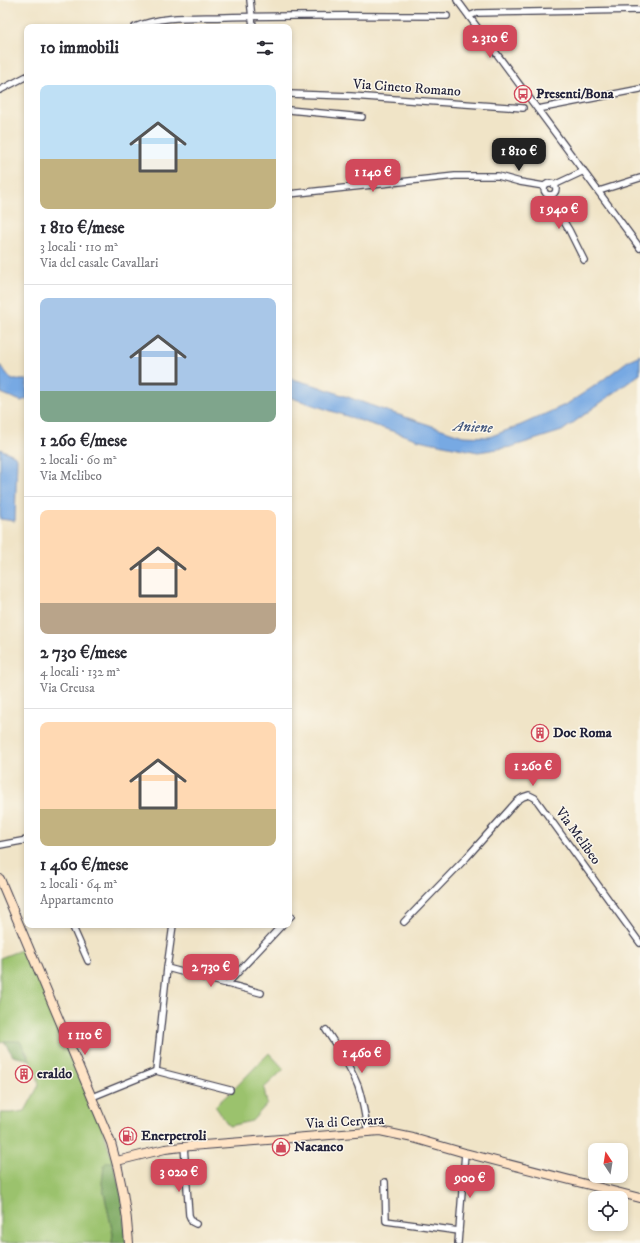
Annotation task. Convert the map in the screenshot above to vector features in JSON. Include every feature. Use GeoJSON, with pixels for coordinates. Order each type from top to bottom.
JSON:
{"type":"FeatureCollection","features":[{"type":"Feature","properties":{"kind":"street"},"geometry":{"type":"LineString","coordinates":[[250,0],[253,24]]}},
{"type":"Feature","properties":{"kind":"street"},"geometry":{"type":"LineString","coordinates":[[457,0],[640,248]]}},
{"type":"Feature","properties":{"kind":"street"},"geometry":{"type":"LineString","coordinates":[[469,16],[478,13],[640,10]]}},
{"type":"Feature","properties":{"kind":"street"},"geometry":{"type":"LineString","coordinates":[[142,24],[152,20],[252,16],[447,16]]}},
{"type":"Feature","properties":{"kind":"street"},"geometry":{"type":"LineString","coordinates":[[0,90],[24,78]]}},
{"type":"Feature","properties":{"kind":"street"},"geometry":{"type":"LineString","coordinates":[[538,109],[640,89]]}},
{"type":"Feature","properties":{"kind":"street","name":"Via Cineto Romano"},"geometry":{"type":"LineString","coordinates":[[292,94],[351,96],[523,108]]}},
{"type":"Feature","properties":{"kind":"street"},"geometry":{"type":"LineString","coordinates":[[292,110],[362,117]]}},
{"type":"Feature","properties":{"kind":"street"},"geometry":{"type":"LineString","coordinates":[[554,185],[584,171]]}},
{"type":"Feature","properties":{"kind":"street"},"geometry":{"type":"LineString","coordinates":[[292,194],[454,176],[498,176],[544,186],[549,182],[554,185],[556,190],[554,194],[550,195]]}},
{"type":"Feature","properties":{"kind":"street"},"geometry":{"type":"LineString","coordinates":[[599,191],[640,178]]}},
{"type":"Feature","properties":{"kind":"street"},"geometry":{"type":"LineString","coordinates":[[544,186],[544,191],[546,194],[550,195],[552,202],[569,230],[584,260]]}},
{"type":"Feature","properties":{"kind":"street","name":"Via Melibeo"},"geometry":{"type":"LineString","coordinates":[[404,922],[467,857],[517,801],[529,795],[535,798],[640,943]]}},
{"type":"Feature","properties":{"kind":"street"},"geometry":{"type":"LineString","coordinates":[[0,845],[24,841]]}},
{"type":"Feature","properties":{"kind":"street"},"geometry":{"type":"LineString","coordinates":[[0,879],[111,1143],[117,1161],[126,1205],[129,1243]]}},
{"type":"Feature","properties":{"kind":"street"},"geometry":{"type":"LineString","coordinates":[[73,928],[88,961]]}},
{"type":"Feature","properties":{"kind":"street"},"geometry":{"type":"LineString","coordinates":[[156,1071],[173,928]]}},
{"type":"Feature","properties":{"kind":"street"},"geometry":{"type":"LineString","coordinates":[[228,984],[279,928]]}},
{"type":"Feature","properties":{"kind":"street"},"geometry":{"type":"LineString","coordinates":[[167,968],[260,992]]}},
{"type":"Feature","properties":{"kind":"street"},"geometry":{"type":"LineString","coordinates":[[326,1030],[344,1056],[359,1088],[368,1132]]}},
{"type":"Feature","properties":{"kind":"street"},"geometry":{"type":"LineString","coordinates":[[92,1097],[156,1071],[230,1090]]}},
{"type":"Feature","properties":{"kind":"street","name":"Via di Cervara"},"geometry":{"type":"LineString","coordinates":[[117,1161],[165,1149],[184,1146],[380,1131],[640,1198]]}},
{"type":"Feature","properties":{"kind":"street"},"geometry":{"type":"LineString","coordinates":[[184,1146],[189,1215],[192,1222],[196,1224]]}},
{"type":"Feature","properties":{"kind":"street"},"geometry":{"type":"LineString","coordinates":[[458,1243],[465,1153]]}},
{"type":"Feature","properties":{"kind":"street"},"geometry":{"type":"LineString","coordinates":[[385,1182],[386,1221],[459,1231]]}},
{"type":"Feature","properties":{"kind":"green space"},"geometry":{"type":"Polygon","coordinates":[[[26,948],[103,1129],[113,1162],[102,1183],[113,1234],[112,1243],[0,1243],[0,1113],[25,1111],[39,1085],[37,1074],[26,1051],[5,1041],[0,1043],[0,958],[26,948]]]}},
{"type":"Feature","properties":{"kind":"green space"},"geometry":{"type":"Polygon","coordinates":[[[4,1041],[20,1041],[30,1060],[13,1056],[4,1041]]]}},
{"type":"Feature","properties":{"kind":"green space"},"geometry":{"type":"Polygon","coordinates":[[[269,1053],[284,1069],[264,1088],[267,1104],[252,1121],[229,1126],[215,1106],[269,1053]]]}},
{"type":"Feature","properties":{"kind":"green space"},"geometry":{"type":"Polygon","coordinates":[[[107,1162],[113,1162],[122,1197],[126,1243],[112,1243],[113,1234],[102,1183],[104,1165],[107,1162]]]}},
{"type":"Feature","properties":{"kind":"water"},"geometry":{"type":"Polygon","coordinates":[[[640,355],[640,374],[562,431],[511,447],[478,452],[419,440],[292,398],[292,379],[463,436],[489,437],[521,425],[567,404],[596,385],[629,360],[640,355]]]}},
{"type":"Feature","properties":{"kind":"water"},"geometry":{"type":"Polygon","coordinates":[[[0,365],[12,380],[24,380],[24,400],[21,401],[1,393],[0,365]]]}},
{"type":"Feature","properties":{"kind":"water"},"geometry":{"type":"Polygon","coordinates":[[[0,449],[14,455],[17,458],[15,521],[0,519],[0,449]]]}},
{"type":"Feature","properties":{"kind":"place","name":"Presenti/Bona"},"geometry":{"type":"Point","coordinates":[523,94]}},
{"type":"Feature","properties":{"kind":"place","name":"Doc Roma"},"geometry":{"type":"Point","coordinates":[540,733]}},
{"type":"Feature","properties":{"kind":"place","name":"eraldo"},"geometry":{"type":"Point","coordinates":[24,1074]}},
{"type":"Feature","properties":{"kind":"place","name":"Enerpetroli"},"geometry":{"type":"Point","coordinates":[128,1136]}},
{"type":"Feature","properties":{"kind":"place","name":"Nacanco"},"geometry":{"type":"Point","coordinates":[281,1147]}},
{"type":"Feature","properties":{"kind":"water label","name":"Aniene"},"geometry":{"type":"Point","coordinates":[473,427]}}]}
